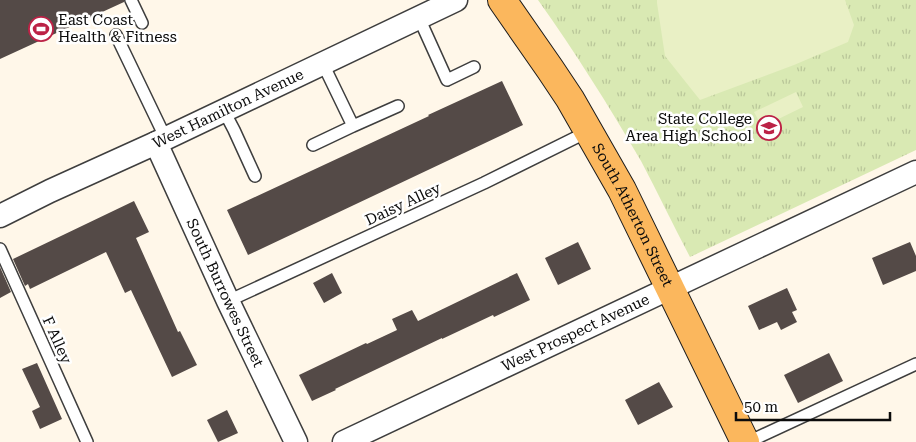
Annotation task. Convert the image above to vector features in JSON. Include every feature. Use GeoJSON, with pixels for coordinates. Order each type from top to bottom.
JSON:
{"type":"FeatureCollection","features":[{"type":"Feature","properties":{"kind":"main road","name":"South Atherton Street"},"geometry":{"type":"LineString","coordinates":[[502,0],[550,69],[589,131],[622,190],[746,442]]}},
{"type":"Feature","properties":{"kind":"street","name":"West Hamilton Avenue"},"geometry":{"type":"LineString","coordinates":[[1,214],[323,64],[424,10],[456,0]]}},
{"type":"Feature","properties":{"kind":"street","name":"South Burrowes Street"},"geometry":{"type":"LineString","coordinates":[[161,141],[228,301],[296,442]]}},
{"type":"Feature","properties":{"kind":"street","name":"West Prospect Avenue"},"geometry":{"type":"LineString","coordinates":[[344,442],[916,172]]}},
{"type":"Feature","properties":{"kind":"lane"},"geometry":{"type":"LineString","coordinates":[[131,0],[142,23]]}},
{"type":"Feature","properties":{"kind":"lane"},"geometry":{"type":"LineString","coordinates":[[424,10],[447,80],[474,68]]}},
{"type":"Feature","properties":{"kind":"lane"},"geometry":{"type":"LineString","coordinates":[[116,35],[161,141]]}},
{"type":"Feature","properties":{"kind":"lane"},"geometry":{"type":"LineString","coordinates":[[323,64],[353,126]]}},
{"type":"Feature","properties":{"kind":"lane"},"geometry":{"type":"LineString","coordinates":[[313,145],[398,106]]}},
{"type":"Feature","properties":{"kind":"lane"},"geometry":{"type":"LineString","coordinates":[[224,110],[255,176]]}},
{"type":"Feature","properties":{"kind":"lane","name":"Daisy Alley"},"geometry":{"type":"LineString","coordinates":[[228,301],[484,183],[589,131]]}},
{"type":"Feature","properties":{"kind":"lane","name":"F Alley"},"geometry":{"type":"LineString","coordinates":[[0,250],[88,442]]}},
{"type":"Feature","properties":{"kind":"lane"},"geometry":{"type":"LineString","coordinates":[[746,442],[916,364]]}},
{"type":"Feature","properties":{"kind":"green space","name":"State College Area High School"},"geometry":{"type":"Polygon","coordinates":[[[538,0],[916,0],[916,150],[690,257],[629,140],[538,0]]]}},
{"type":"Feature","properties":{"kind":"green space"},"geometry":{"type":"Polygon","coordinates":[[[657,0],[845,0],[854,25],[848,42],[794,65],[700,100],[665,56],[657,0]]]}},
{"type":"Feature","properties":{"kind":"green space"},"geometry":{"type":"Polygon","coordinates":[[[796,92],[803,107],[762,127],[754,112],[796,92]]]}},
{"type":"Feature","properties":{"kind":"building"},"geometry":{"type":"Polygon","coordinates":[[[0,0],[124,0],[124,2],[0,59],[0,0]]]}},
{"type":"Feature","properties":{"kind":"building"},"geometry":{"type":"Polygon","coordinates":[[[502,81],[523,125],[248,255],[227,210],[502,81]]]}},
{"type":"Feature","properties":{"kind":"building"},"geometry":{"type":"Polygon","coordinates":[[[134,201],[149,232],[136,238],[178,332],[180,331],[197,365],[172,377],[131,290],[125,293],[106,252],[30,289],[28,284],[25,286],[13,259],[134,201]]]}},
{"type":"Feature","properties":{"kind":"building"},"geometry":{"type":"Polygon","coordinates":[[[578,242],[591,269],[558,285],[545,258],[578,242]]]}},
{"type":"Feature","properties":{"kind":"building"},"geometry":{"type":"Polygon","coordinates":[[[910,242],[916,256],[916,271],[883,285],[872,258],[910,242]]]}},
{"type":"Feature","properties":{"kind":"building"},"geometry":{"type":"Polygon","coordinates":[[[0,267],[11,292],[0,298],[0,267]]]}},
{"type":"Feature","properties":{"kind":"building"},"geometry":{"type":"Polygon","coordinates":[[[332,273],[342,293],[324,303],[313,283],[332,273]]]}},
{"type":"Feature","properties":{"kind":"building"},"geometry":{"type":"Polygon","coordinates":[[[517,273],[530,300],[442,338],[312,401],[299,375],[397,330],[392,319],[412,310],[418,321],[517,273]]]}},
{"type":"Feature","properties":{"kind":"building"},"geometry":{"type":"Polygon","coordinates":[[[787,288],[797,310],[792,312],[797,322],[781,330],[777,322],[759,330],[748,306],[787,288]]]}},
{"type":"Feature","properties":{"kind":"building"},"geometry":{"type":"Polygon","coordinates":[[[829,353],[843,381],[798,403],[784,375],[829,353]]]}},
{"type":"Feature","properties":{"kind":"building"},"geometry":{"type":"Polygon","coordinates":[[[37,363],[62,419],[40,429],[32,411],[40,407],[22,369],[37,363]]]}},
{"type":"Feature","properties":{"kind":"building"},"geometry":{"type":"Polygon","coordinates":[[[659,382],[673,407],[638,425],[625,400],[659,382]]]}},
{"type":"Feature","properties":{"kind":"building"},"geometry":{"type":"Polygon","coordinates":[[[227,410],[238,433],[218,442],[207,420],[227,410]]]}},
{"type":"Feature","properties":{"kind":"place","name":"East Coast Health & Fitness"},"geometry":{"type":"Point","coordinates":[41,29]}},
{"type":"Feature","properties":{"kind":"place","name":"State College Area High School"},"geometry":{"type":"Point","coordinates":[769,128]}}]}
